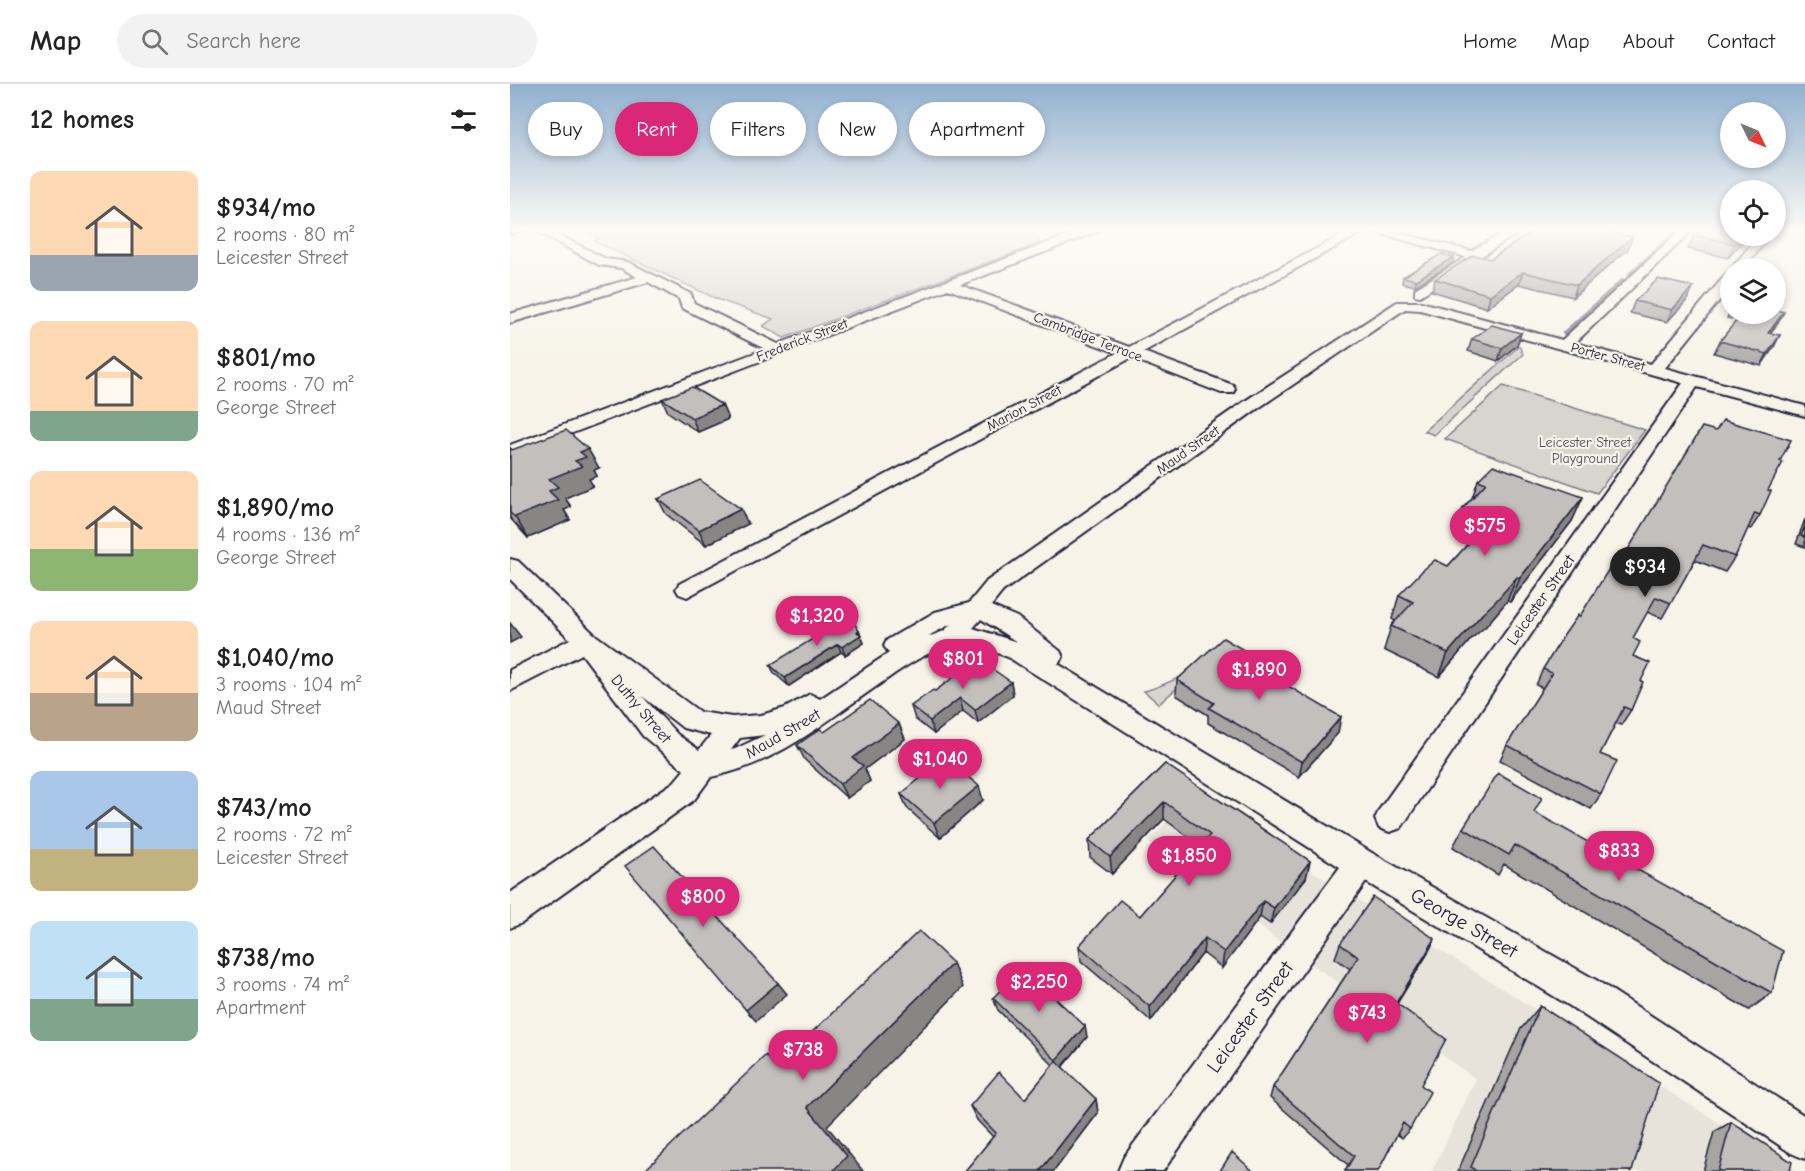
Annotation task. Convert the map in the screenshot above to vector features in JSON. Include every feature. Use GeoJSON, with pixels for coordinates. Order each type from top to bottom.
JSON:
{"type":"FeatureCollection","features":[{"type":"Feature","properties":{"kind":"street"},"geometry":{"type":"LineString","coordinates":[[510,319],[642,280]]}},
{"type":"Feature","properties":{"kind":"street"},"geometry":{"type":"LineString","coordinates":[[651,280],[686,297],[687,304],[777,349]]}},
{"type":"Feature","properties":{"kind":"street","name":"Frederick Street"},"geometry":{"type":"LineString","coordinates":[[510,451],[963,280]]}},
{"type":"Feature","properties":{"kind":"street","name":"Marion Street"},"geometry":{"type":"LineString","coordinates":[[687,589],[1265,280]]}},
{"type":"Feature","properties":{"kind":"street","name":"Maud Street"},"geometry":{"type":"LineString","coordinates":[[703,767],[740,760],[777,742],[905,654],[952,637],[995,586],[1251,405],[1441,280]]}},
{"type":"Feature","properties":{"kind":"street"},"geometry":{"type":"LineString","coordinates":[[1565,345],[1634,280]]}},
{"type":"Feature","properties":{"kind":"street","name":"Cambridge Terrace"},"geometry":{"type":"LineString","coordinates":[[949,285],[1227,389]]}},
{"type":"Feature","properties":{"kind":"street"},"geometry":{"type":"LineString","coordinates":[[1655,370],[1720,290]]}},
{"type":"Feature","properties":{"kind":"street","name":"Porter Street"},"geometry":{"type":"LineString","coordinates":[[1415,298],[1565,345],[1805,411]]}},
{"type":"Feature","properties":{"kind":"street","name":"Leicester Street"},"geometry":{"type":"LineString","coordinates":[[1390,819],[1693,381]]}},
{"type":"Feature","properties":{"kind":"street","name":"Duthy Street"},"geometry":{"type":"LineString","coordinates":[[510,566],[586,641],[653,728],[682,757],[703,767]]}},
{"type":"Feature","properties":{"kind":"street","name":"Maud Street"},"geometry":{"type":"LineString","coordinates":[[510,912],[684,791],[732,728],[761,726],[794,715],[935,620],[974,609]]}},
{"type":"Feature","properties":{"kind":"street","name":"George Street"},"geometry":{"type":"LineString","coordinates":[[974,609],[990,611],[1005,620],[1119,711]]}},
{"type":"Feature","properties":{"kind":"street","name":"George Street"},"geometry":{"type":"LineString","coordinates":[[952,637],[978,637],[1002,643],[1119,711],[1361,863],[1583,993],[1805,1139]]}},
{"type":"Feature","properties":{"kind":"street"},"geometry":{"type":"LineString","coordinates":[[510,681],[586,641]]}},
{"type":"Feature","properties":{"kind":"street","name":"Duthy Street"},"geometry":{"type":"LineString","coordinates":[[586,641],[693,721],[732,728]]}},
{"type":"Feature","properties":{"kind":"street","name":"Leicester Street"},"geometry":{"type":"LineString","coordinates":[[1138,1171],[1361,863]]}},
{"type":"Feature","properties":{"kind":"shaded area"},"geometry":{"type":"Polygon","coordinates":[[[1192,797],[1797,1171],[1432,1171],[1476,1079],[1279,941],[1148,841],[1192,797]]]}},
{"type":"Feature","properties":{"kind":"green space"},"geometry":{"type":"Polygon","coordinates":[[[676,280],[941,280],[784,338],[763,326],[773,319],[717,299],[676,280]]]}},
{"type":"Feature","properties":{"kind":"green space"},"geometry":{"type":"Polygon","coordinates":[[[1519,346],[1523,354],[1434,435],[1424,431],[1519,346]]]}},
{"type":"Feature","properties":{"kind":"green space","name":"Leicester Street Playground"},"geometry":{"type":"Polygon","coordinates":[[[1503,386],[1645,430],[1597,493],[1445,439],[1503,386]]]}},
{"type":"Feature","properties":{"kind":"green space"},"geometry":{"type":"Polygon","coordinates":[[[1197,670],[1159,704],[1144,691],[1157,687],[1197,670]]]}},
{"type":"Feature","properties":{"kind":"building"},"geometry":{"type":"Polygon","coordinates":[[[1437,280],[1512,280],[1490,295],[1437,280]]]}},
{"type":"Feature","properties":{"kind":"building"},"geometry":{"type":"Polygon","coordinates":[[[1555,280],[1583,280],[1577,285],[1555,280]]]}},
{"type":"Feature","properties":{"kind":"building"},"geometry":{"type":"Polygon","coordinates":[[[1657,280],[1693,287],[1672,310],[1635,301],[1657,280]]]}},
{"type":"Feature","properties":{"kind":"building"},"geometry":{"type":"Polygon","coordinates":[[[1734,324],[1775,324],[1768,333],[1780,335],[1767,354],[1720,341],[1734,324]]]}},
{"type":"Feature","properties":{"kind":"building"},"geometry":{"type":"Polygon","coordinates":[[[1492,325],[1521,333],[1502,348],[1472,339],[1492,325]]]}},
{"type":"Feature","properties":{"kind":"building"},"geometry":{"type":"Polygon","coordinates":[[[692,387],[722,405],[692,418],[662,399],[692,387]]]}},
{"type":"Feature","properties":{"kind":"building"},"geometry":{"type":"Polygon","coordinates":[[[1723,420],[1791,440],[1780,461],[1783,462],[1768,490],[1771,491],[1760,515],[1755,513],[1735,557],[1703,545],[1671,603],[1656,597],[1633,638],[1640,642],[1633,656],[1650,663],[1631,710],[1624,707],[1600,754],[1617,761],[1601,794],[1507,745],[1552,673],[1543,669],[1564,635],[1578,615],[1580,616],[1610,567],[1615,568],[1620,557],[1623,558],[1702,427],[1716,431],[1723,420]]]}},
{"type":"Feature","properties":{"kind":"building"},"geometry":{"type":"Polygon","coordinates":[[[566,430],[588,449],[580,452],[586,457],[575,461],[582,466],[549,479],[558,487],[549,491],[558,500],[515,517],[510,513],[510,448],[512,450],[566,430]]]}},
{"type":"Feature","properties":{"kind":"building"},"geometry":{"type":"Polygon","coordinates":[[[1493,465],[1583,497],[1520,578],[1517,577],[1448,653],[1391,626],[1413,602],[1399,595],[1435,560],[1448,566],[1485,525],[1468,518],[1474,512],[1463,508],[1486,483],[1478,480],[1493,465]]]}},
{"type":"Feature","properties":{"kind":"building"},"geometry":{"type":"Polygon","coordinates":[[[700,480],[741,509],[699,530],[658,499],[700,480]]]}},
{"type":"Feature","properties":{"kind":"building"},"geometry":{"type":"Polygon","coordinates":[[[850,616],[859,631],[857,632],[861,635],[842,647],[838,644],[785,678],[770,665],[850,616]]]}},
{"type":"Feature","properties":{"kind":"building"},"geometry":{"type":"Polygon","coordinates":[[[1223,638],[1249,653],[1242,659],[1341,717],[1302,762],[1209,708],[1214,703],[1177,680],[1223,638]]]}},
{"type":"Feature","properties":{"kind":"building"},"geometry":{"type":"Polygon","coordinates":[[[978,659],[1011,682],[975,710],[960,698],[930,721],[911,706],[933,690],[935,691],[978,659]]]}},
{"type":"Feature","properties":{"kind":"building"},"geometry":{"type":"Polygon","coordinates":[[[870,700],[899,724],[853,758],[863,766],[840,784],[797,745],[820,729],[824,732],[870,700]]]}},
{"type":"Feature","properties":{"kind":"building"},"geometry":{"type":"Polygon","coordinates":[[[945,758],[979,786],[934,823],[901,794],[945,758]]]}},
{"type":"Feature","properties":{"kind":"building"},"geometry":{"type":"Polygon","coordinates":[[[1165,764],[1310,861],[1274,908],[1263,901],[1224,952],[1205,938],[1150,1007],[1079,946],[1120,900],[1140,916],[1210,835],[1164,802],[1110,857],[1089,840],[1165,764]]]}},
{"type":"Feature","properties":{"kind":"building"},"geometry":{"type":"Polygon","coordinates":[[[1498,773],[1542,798],[1534,812],[1783,951],[1772,993],[1515,845],[1509,855],[1463,828],[1498,773]]]}},
{"type":"Feature","properties":{"kind":"building"},"geometry":{"type":"Polygon","coordinates":[[[654,846],[778,983],[746,1010],[625,866],[654,846]]]}},
{"type":"Feature","properties":{"kind":"building"},"geometry":{"type":"Polygon","coordinates":[[[1373,897],[1435,939],[1396,1003],[1446,1039],[1421,1085],[1430,1092],[1410,1129],[1403,1123],[1378,1171],[1345,1171],[1354,1156],[1273,1087],[1358,957],[1340,944],[1373,897]]]}},
{"type":"Feature","properties":{"kind":"building"},"geometry":{"type":"Polygon","coordinates":[[[919,931],[953,963],[807,1107],[847,1156],[833,1171],[644,1171],[766,1055],[775,1067],[919,931]]]}},
{"type":"Feature","properties":{"kind":"building"},"geometry":{"type":"Polygon","coordinates":[[[1022,967],[1085,1026],[1056,1060],[993,998],[1022,967]]]}},
{"type":"Feature","properties":{"kind":"building"},"geometry":{"type":"Polygon","coordinates":[[[1540,1006],[1659,1083],[1632,1171],[1476,1171],[1471,1167],[1540,1006]]]}},
{"type":"Feature","properties":{"kind":"building"},"geometry":{"type":"Polygon","coordinates":[[[1056,1061],[1096,1099],[1040,1171],[965,1171],[996,1133],[970,1106],[999,1072],[1025,1099],[1056,1061]]]}},
{"type":"Feature","properties":{"kind":"building"},"geometry":{"type":"Polygon","coordinates":[[[1731,1122],[1792,1162],[1790,1171],[1718,1171],[1731,1122]]]}},
{"type":"Feature","properties":{"kind":"building"},"geometry":{"type":"Polygon","coordinates":[[[1232,1152],[1253,1171],[1220,1171],[1232,1152]]]}},
{"type":"Feature","properties":{"kind":"waterway"},"geometry":{"type":"LineString","coordinates":[[1564,333],[1623,280]]}}]}
